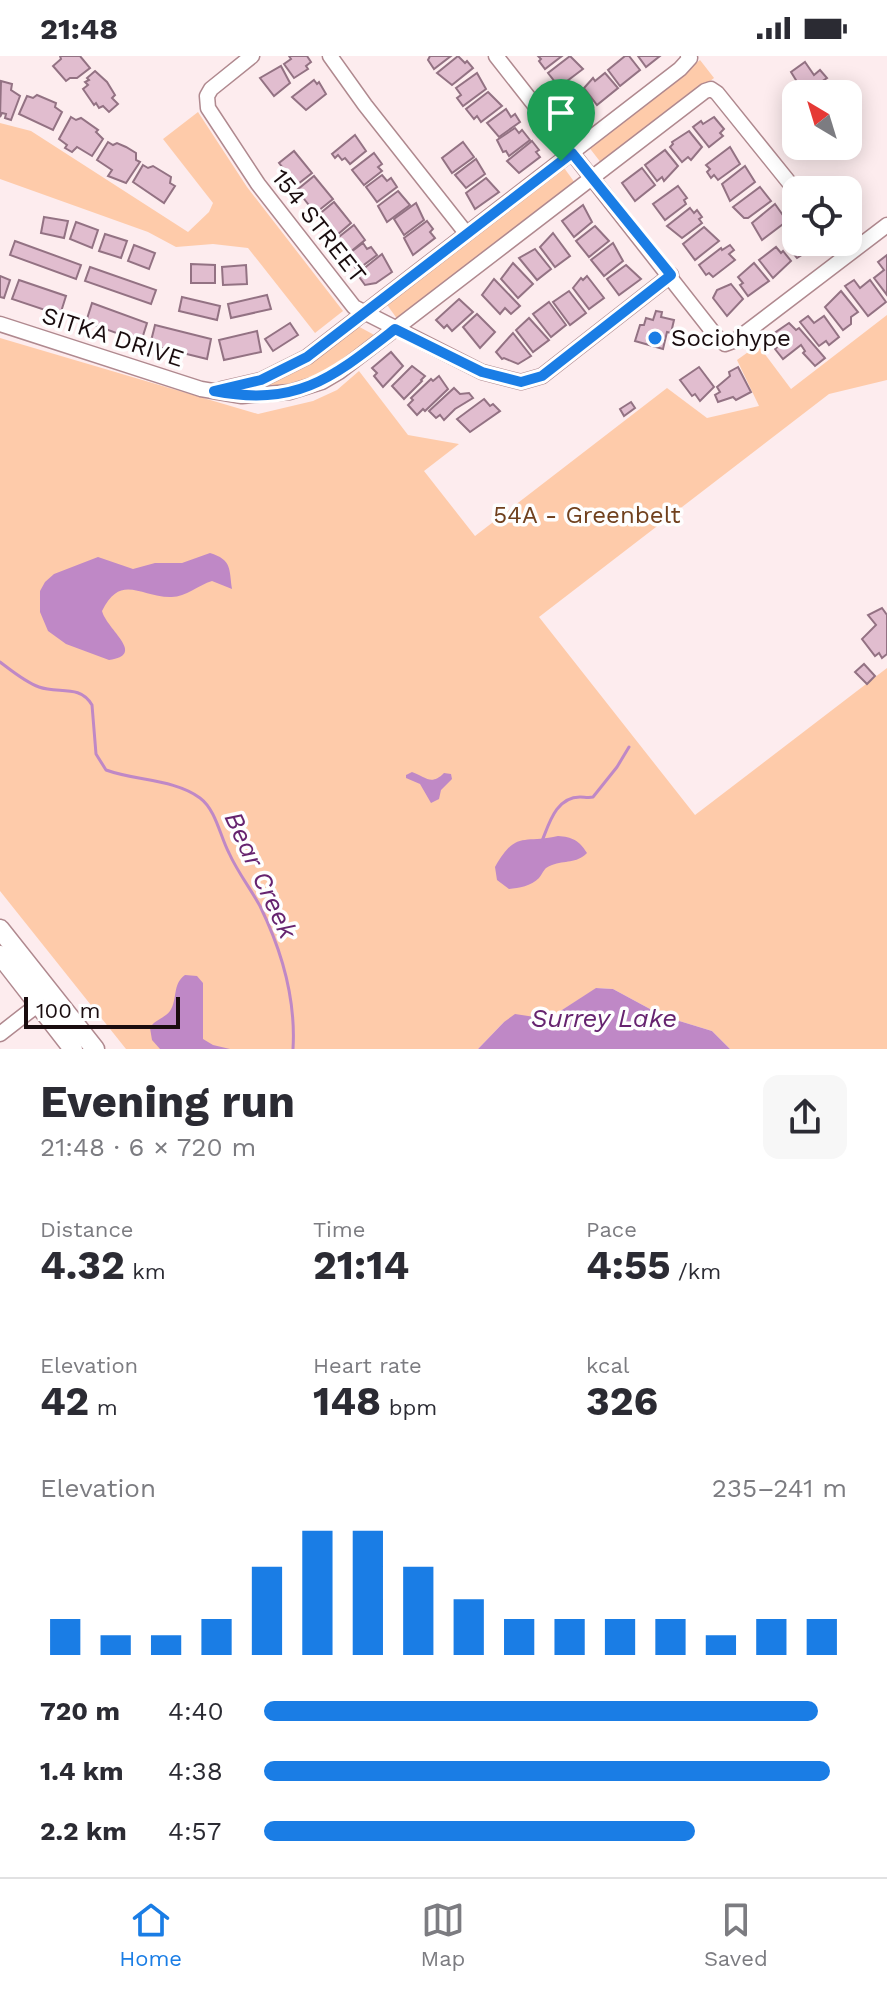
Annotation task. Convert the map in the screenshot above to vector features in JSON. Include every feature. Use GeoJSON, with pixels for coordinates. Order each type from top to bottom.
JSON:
{"type":"FeatureCollection","features":[{"type":"Feature","properties":{"kind":"main road"},"geometry":{"type":"LineString","coordinates":[[0,929],[73,1049]]}},
{"type":"Feature","properties":{"kind":"main road"},"geometry":{"type":"LineString","coordinates":[[0,955],[95,1049]]}},
{"type":"Feature","properties":{"kind":"street","name":"154 STREET"},"geometry":{"type":"LineString","coordinates":[[252,56],[208,92],[206,100],[210,111],[258,184],[354,307],[362,312],[477,370],[515,382],[525,382],[542,376],[671,275]]}},
{"type":"Feature","properties":{"kind":"street"},"geometry":{"type":"LineString","coordinates":[[330,56],[466,233]]}},
{"type":"Feature","properties":{"kind":"street"},"geometry":{"type":"LineString","coordinates":[[496,56],[725,344],[736,340],[834,256]]}},
{"type":"Feature","properties":{"kind":"street"},"geometry":{"type":"LineString","coordinates":[[214,391],[261,380],[291,367],[572,153],[689,57]]}},
{"type":"Feature","properties":{"kind":"street","name":"SITKA DRIVE"},"geometry":{"type":"LineString","coordinates":[[0,324],[214,391],[260,396],[305,388],[339,372],[705,91],[711,89],[784,176]]}},
{"type":"Feature","properties":{"kind":"street"},"geometry":{"type":"LineString","coordinates":[[862,238],[887,225]]}},
{"type":"Feature","properties":{"kind":"street"},"geometry":{"type":"LineString","coordinates":[[0,1034],[45,999]]}},
{"type":"Feature","properties":{"kind":"green space"},"geometry":{"type":"Polygon","coordinates":[[[700,60],[714,78],[602,164],[588,146],[700,60]]]}},
{"type":"Feature","properties":{"kind":"green space"},"geometry":{"type":"Polygon","coordinates":[[[198,112],[247,187],[343,311],[315,333],[248,248],[213,244],[176,247],[148,232],[0,179],[0,123],[31,131],[188,232],[209,212],[213,203],[163,139],[198,112]]]}},
{"type":"Feature","properties":{"kind":"green space"},"geometry":{"type":"Polygon","coordinates":[[[562,165],[575,183],[398,320],[385,302],[562,165]]]}},
{"type":"Feature","properties":{"kind":"green space","name":"54A - Greenbelt"},"geometry":{"type":"Polygon","coordinates":[[[887,315],[887,380],[829,394],[539,617],[695,815],[887,668],[887,1049],[730,1049],[712,1031],[663,1016],[613,989],[597,988],[548,1019],[504,1022],[478,1049],[126,1049],[0,891],[0,338],[258,414],[313,401],[337,390],[359,371],[408,435],[459,444],[424,471],[475,536],[667,388],[707,418],[759,406],[737,360],[758,345],[791,389],[887,315]]]}},
{"type":"Feature","properties":{"kind":"green space"},"geometry":{"type":"Polygon","coordinates":[[[354,324],[378,337],[336,369],[303,385],[241,390],[354,324]]]}},
{"type":"Feature","properties":{"kind":"water"},"geometry":{"type":"Polygon","coordinates":[[[210,553],[226,562],[232,589],[212,581],[176,597],[124,590],[109,599],[102,611],[125,647],[125,653],[120,657],[109,660],[66,644],[48,631],[40,612],[40,591],[45,582],[54,574],[98,557],[133,569],[155,563],[182,563],[210,553]]]}},
{"type":"Feature","properties":{"kind":"water"},"geometry":{"type":"Polygon","coordinates":[[[412,772],[432,780],[444,773],[451,774],[452,779],[441,790],[439,799],[431,803],[420,784],[406,778],[412,772]]]}},
{"type":"Feature","properties":{"kind":"water"},"geometry":{"type":"Polygon","coordinates":[[[558,836],[575,840],[587,853],[575,860],[549,866],[536,881],[525,886],[509,889],[497,880],[495,867],[515,843],[558,836]]]}},
{"type":"Feature","properties":{"kind":"water"},"geometry":{"type":"Polygon","coordinates":[[[185,975],[197,976],[203,983],[203,1039],[230,1049],[160,1049],[152,1040],[150,1028],[170,1011],[178,983],[185,975]]]}},
{"type":"Feature","properties":{"kind":"water","name":"Surrey Lake"},"geometry":{"type":"Polygon","coordinates":[[[596,988],[613,989],[663,1016],[712,1031],[730,1049],[478,1049],[515,1014],[548,1019],[596,988]]]}},
{"type":"Feature","properties":{"kind":"building"},"geometry":{"type":"Polygon","coordinates":[[[60,56],[80,56],[90,68],[77,78],[66,81],[53,66],[61,59],[60,56]]]}},
{"type":"Feature","properties":{"kind":"building"},"geometry":{"type":"Polygon","coordinates":[[[289,56],[307,56],[311,62],[306,66],[308,69],[294,78],[284,64],[291,59],[289,56]]]}},
{"type":"Feature","properties":{"kind":"building"},"geometry":{"type":"Polygon","coordinates":[[[430,56],[451,56],[434,69],[428,60],[430,56]]]}},
{"type":"Feature","properties":{"kind":"building"},"geometry":{"type":"Polygon","coordinates":[[[458,56],[473,68],[452,85],[437,73],[458,56]]]}},
{"type":"Feature","properties":{"kind":"building"},"geometry":{"type":"Polygon","coordinates":[[[538,56],[562,56],[545,69],[538,56]]]}},
{"type":"Feature","properties":{"kind":"building"},"geometry":{"type":"Polygon","coordinates":[[[570,56],[583,69],[559,87],[548,73],[570,56]]]}},
{"type":"Feature","properties":{"kind":"building"},"geometry":{"type":"Polygon","coordinates":[[[629,56],[640,70],[620,86],[608,70],[629,56]]]}},
{"type":"Feature","properties":{"kind":"building"},"geometry":{"type":"Polygon","coordinates":[[[638,56],[660,56],[646,67],[638,56]]]}},
{"type":"Feature","properties":{"kind":"building"},"geometry":{"type":"Polygon","coordinates":[[[805,62],[814,75],[820,70],[827,78],[796,80],[791,72],[805,62]]]}},
{"type":"Feature","properties":{"kind":"building"},"geometry":{"type":"Polygon","coordinates":[[[281,66],[290,83],[274,96],[260,78],[281,66]]]}},
{"type":"Feature","properties":{"kind":"building"},"geometry":{"type":"Polygon","coordinates":[[[95,71],[115,95],[112,98],[118,104],[109,112],[103,106],[99,108],[96,103],[94,105],[83,89],[88,85],[85,82],[89,80],[87,78],[95,71]]]}},
{"type":"Feature","properties":{"kind":"building"},"geometry":{"type":"Polygon","coordinates":[[[477,73],[486,89],[463,106],[457,98],[461,95],[456,88],[477,73]]]}},
{"type":"Feature","properties":{"kind":"building"},"geometry":{"type":"Polygon","coordinates":[[[605,73],[618,88],[597,105],[584,88],[593,78],[595,81],[605,73]]]}},
{"type":"Feature","properties":{"kind":"building"},"geometry":{"type":"Polygon","coordinates":[[[314,80],[317,84],[319,82],[326,94],[306,110],[292,97],[314,80]]]}},
{"type":"Feature","properties":{"kind":"building"},"geometry":{"type":"Polygon","coordinates":[[[1,81],[12,84],[11,90],[20,96],[11,120],[5,118],[6,114],[2,113],[0,117],[1,81]]]}},
{"type":"Feature","properties":{"kind":"building"},"geometry":{"type":"Polygon","coordinates":[[[581,91],[593,107],[573,120],[562,106],[581,91]]]}},
{"type":"Feature","properties":{"kind":"building"},"geometry":{"type":"Polygon","coordinates":[[[488,92],[502,106],[481,122],[466,109],[488,92]]]}},
{"type":"Feature","properties":{"kind":"building"},"geometry":{"type":"Polygon","coordinates":[[[37,95],[56,103],[55,107],[62,112],[53,130],[19,114],[27,96],[33,98],[37,95]]]}},
{"type":"Feature","properties":{"kind":"building"},"geometry":{"type":"Polygon","coordinates":[[[506,109],[511,117],[515,114],[520,122],[499,137],[487,123],[506,109]]]}},
{"type":"Feature","properties":{"kind":"building"},"geometry":{"type":"Polygon","coordinates":[[[71,117],[76,120],[81,118],[98,130],[96,132],[103,139],[92,156],[77,147],[72,152],[59,139],[71,117]]]}},
{"type":"Feature","properties":{"kind":"building"},"geometry":{"type":"Polygon","coordinates":[[[714,117],[724,129],[720,133],[723,136],[709,147],[693,127],[714,117]]]}},
{"type":"Feature","properties":{"kind":"building"},"geometry":{"type":"Polygon","coordinates":[[[515,128],[519,133],[522,130],[530,140],[509,156],[497,140],[515,128]]]}},
{"type":"Feature","properties":{"kind":"building"},"geometry":{"type":"Polygon","coordinates":[[[689,131],[702,147],[691,160],[688,157],[682,162],[670,147],[672,142],[689,131]]]}},
{"type":"Feature","properties":{"kind":"building"},"geometry":{"type":"Polygon","coordinates":[[[355,135],[366,151],[350,164],[338,155],[335,158],[332,154],[355,135]]]}},
{"type":"Feature","properties":{"kind":"building"},"geometry":{"type":"Polygon","coordinates":[[[532,141],[540,157],[519,173],[507,161],[532,141]]]}},
{"type":"Feature","properties":{"kind":"building"},"geometry":{"type":"Polygon","coordinates":[[[108,142],[136,153],[136,160],[140,162],[126,183],[108,176],[112,170],[97,160],[108,142]]]}},
{"type":"Feature","properties":{"kind":"building"},"geometry":{"type":"Polygon","coordinates":[[[463,142],[474,157],[452,173],[442,158],[463,142]]]}},
{"type":"Feature","properties":{"kind":"building"},"geometry":{"type":"Polygon","coordinates":[[[730,147],[740,164],[718,180],[714,175],[711,178],[706,165],[730,147]]]}},
{"type":"Feature","properties":{"kind":"building"},"geometry":{"type":"Polygon","coordinates":[[[665,150],[678,166],[664,181],[662,177],[657,181],[645,165],[665,150]]]}},
{"type":"Feature","properties":{"kind":"building"},"geometry":{"type":"Polygon","coordinates":[[[294,151],[312,173],[294,187],[279,163],[294,151]]]}},
{"type":"Feature","properties":{"kind":"building"},"geometry":{"type":"Polygon","coordinates":[[[374,153],[382,164],[378,167],[382,171],[364,185],[352,170],[374,153]]]}},
{"type":"Feature","properties":{"kind":"building"},"geometry":{"type":"Polygon","coordinates":[[[476,159],[485,174],[466,188],[455,175],[476,159]]]}},
{"type":"Feature","properties":{"kind":"building"},"geometry":{"type":"Polygon","coordinates":[[[143,165],[148,168],[153,166],[171,177],[170,183],[175,186],[164,203],[133,182],[143,165]]]}},
{"type":"Feature","properties":{"kind":"building"},"geometry":{"type":"Polygon","coordinates":[[[745,166],[755,182],[730,201],[722,184],[745,166]]]}},
{"type":"Feature","properties":{"kind":"building"},"geometry":{"type":"Polygon","coordinates":[[[642,168],[655,185],[635,201],[622,183],[642,168]]]}},
{"type":"Feature","properties":{"kind":"building"},"geometry":{"type":"Polygon","coordinates":[[[382,175],[387,181],[391,178],[397,187],[377,202],[366,187],[382,175]]]}},
{"type":"Feature","properties":{"kind":"building"},"geometry":{"type":"Polygon","coordinates":[[[314,176],[333,199],[318,211],[315,206],[312,209],[297,190],[314,176]]]}},
{"type":"Feature","properties":{"kind":"building"},"geometry":{"type":"Polygon","coordinates":[[[486,178],[499,192],[475,209],[466,193],[486,178]]]}},
{"type":"Feature","properties":{"kind":"building"},"geometry":{"type":"Polygon","coordinates":[[[678,186],[687,198],[684,200],[686,204],[665,220],[653,204],[678,186]]]}},
{"type":"Feature","properties":{"kind":"building"},"geometry":{"type":"Polygon","coordinates":[[[760,187],[771,201],[744,218],[733,207],[760,187]]]}},
{"type":"Feature","properties":{"kind":"building"},"geometry":{"type":"Polygon","coordinates":[[[398,191],[410,205],[387,222],[378,206],[398,191]]]}},
{"type":"Feature","properties":{"kind":"building"},"geometry":{"type":"Polygon","coordinates":[[[334,202],[351,223],[337,235],[332,229],[329,231],[317,216],[334,202]]]}},
{"type":"Feature","properties":{"kind":"building"},"geometry":{"type":"Polygon","coordinates":[[[416,203],[424,220],[404,235],[394,219],[416,203]]]}},
{"type":"Feature","properties":{"kind":"building"},"geometry":{"type":"Polygon","coordinates":[[[775,204],[782,214],[782,225],[762,240],[752,223],[775,204]]]}},
{"type":"Feature","properties":{"kind":"building"},"geometry":{"type":"Polygon","coordinates":[[[583,205],[592,222],[574,237],[562,221],[583,205]]]}},
{"type":"Feature","properties":{"kind":"building"},"geometry":{"type":"Polygon","coordinates":[[[690,208],[694,213],[697,210],[702,223],[682,238],[667,226],[690,208]]]}},
{"type":"Feature","properties":{"kind":"building"},"geometry":{"type":"Polygon","coordinates":[[[44,217],[68,221],[64,238],[41,233],[44,217]]]}},
{"type":"Feature","properties":{"kind":"building"},"geometry":{"type":"Polygon","coordinates":[[[427,221],[435,238],[413,255],[404,238],[427,221]]]}},
{"type":"Feature","properties":{"kind":"building"},"geometry":{"type":"Polygon","coordinates":[[[76,222],[98,230],[92,248],[70,239],[76,222]]]}},
{"type":"Feature","properties":{"kind":"building"},"geometry":{"type":"Polygon","coordinates":[[[354,225],[365,240],[349,253],[335,240],[354,225]]]}},
{"type":"Feature","properties":{"kind":"building"},"geometry":{"type":"Polygon","coordinates":[[[595,226],[609,241],[589,257],[576,241],[595,226]]]}},
{"type":"Feature","properties":{"kind":"building"},"geometry":{"type":"Polygon","coordinates":[[[704,227],[719,241],[695,260],[683,244],[704,227]]]}},
{"type":"Feature","properties":{"kind":"building"},"geometry":{"type":"Polygon","coordinates":[[[553,233],[570,256],[555,267],[540,247],[553,233]]]}},
{"type":"Feature","properties":{"kind":"building"},"geometry":{"type":"Polygon","coordinates":[[[105,234],[127,241],[121,258],[99,251],[105,234]]]}},
{"type":"Feature","properties":{"kind":"building"},"geometry":{"type":"Polygon","coordinates":[[[15,241],[81,265],[76,279],[10,255],[15,241]]]}},
{"type":"Feature","properties":{"kind":"building"},"geometry":{"type":"Polygon","coordinates":[[[363,243],[377,255],[357,270],[343,258],[363,243]]]}},
{"type":"Feature","properties":{"kind":"building"},"geometry":{"type":"Polygon","coordinates":[[[613,243],[623,261],[604,276],[591,260],[613,243]]]}},
{"type":"Feature","properties":{"kind":"building"},"geometry":{"type":"Polygon","coordinates":[[[134,245],[155,253],[149,269],[128,261],[134,245]]]}},
{"type":"Feature","properties":{"kind":"building"},"geometry":{"type":"Polygon","coordinates":[[[730,245],[734,250],[729,254],[735,260],[713,277],[709,273],[706,275],[699,265],[730,245]]]}},
{"type":"Feature","properties":{"kind":"building"},"geometry":{"type":"Polygon","coordinates":[[[776,247],[782,256],[787,256],[791,261],[773,278],[759,260],[776,247]]]}},
{"type":"Feature","properties":{"kind":"building"},"geometry":{"type":"Polygon","coordinates":[[[535,249],[551,269],[537,280],[519,258],[535,249]]]}},
{"type":"Feature","properties":{"kind":"building"},"geometry":{"type":"Polygon","coordinates":[[[382,254],[392,272],[376,283],[365,285],[357,274],[382,254]]]}},
{"type":"Feature","properties":{"kind":"building"},"geometry":{"type":"Polygon","coordinates":[[[887,255],[887,295],[874,278],[884,270],[878,262],[887,255]]]}},
{"type":"Feature","properties":{"kind":"building"},"geometry":{"type":"Polygon","coordinates":[[[513,263],[533,284],[518,298],[501,279],[513,263]]]}},
{"type":"Feature","properties":{"kind":"building"},"geometry":{"type":"Polygon","coordinates":[[[754,263],[769,281],[748,296],[738,277],[754,263]]]}},
{"type":"Feature","properties":{"kind":"building"},"geometry":{"type":"Polygon","coordinates":[[[191,264],[215,265],[215,283],[191,283],[191,264]]]}},
{"type":"Feature","properties":{"kind":"building"},"geometry":{"type":"Polygon","coordinates":[[[246,265],[247,284],[223,285],[222,267],[246,265]]]}},
{"type":"Feature","properties":{"kind":"building"},"geometry":{"type":"Polygon","coordinates":[[[626,265],[641,279],[619,295],[607,279],[626,265]]]}},
{"type":"Feature","properties":{"kind":"building"},"geometry":{"type":"Polygon","coordinates":[[[90,267],[156,290],[151,304],[85,281],[90,267]]]}},
{"type":"Feature","properties":{"kind":"building"},"geometry":{"type":"Polygon","coordinates":[[[0,276],[10,280],[4,298],[0,297],[0,276]]]}},
{"type":"Feature","properties":{"kind":"building"},"geometry":{"type":"Polygon","coordinates":[[[587,276],[604,298],[589,309],[573,288],[587,276]]]}},
{"type":"Feature","properties":{"kind":"building"},"geometry":{"type":"Polygon","coordinates":[[[494,279],[520,306],[511,314],[505,308],[500,314],[482,295],[494,279]]]}},
{"type":"Feature","properties":{"kind":"building"},"geometry":{"type":"Polygon","coordinates":[[[19,280],[66,296],[60,315],[12,299],[19,280]]]}},
{"type":"Feature","properties":{"kind":"building"},"geometry":{"type":"Polygon","coordinates":[[[854,280],[860,288],[870,280],[886,302],[868,316],[845,286],[854,280]]]}},
{"type":"Feature","properties":{"kind":"building"},"geometry":{"type":"Polygon","coordinates":[[[731,284],[743,299],[727,316],[713,298],[717,290],[731,284]]]}},
{"type":"Feature","properties":{"kind":"building"},"geometry":{"type":"Polygon","coordinates":[[[569,291],[586,313],[570,325],[553,302],[569,291]]]}},
{"type":"Feature","properties":{"kind":"building"},"geometry":{"type":"Polygon","coordinates":[[[841,291],[858,312],[843,330],[825,307],[841,291]]]}},
{"type":"Feature","properties":{"kind":"building"},"geometry":{"type":"Polygon","coordinates":[[[267,295],[271,309],[231,318],[228,304],[267,295]]]}},
{"type":"Feature","properties":{"kind":"building"},"geometry":{"type":"Polygon","coordinates":[[[182,297],[220,306],[217,320],[179,311],[182,297]]]}},
{"type":"Feature","properties":{"kind":"building"},"geometry":{"type":"Polygon","coordinates":[[[459,299],[473,312],[452,331],[436,320],[459,299]]]}},
{"type":"Feature","properties":{"kind":"building"},"geometry":{"type":"Polygon","coordinates":[[[549,302],[566,325],[551,337],[533,314],[549,302]]]}},
{"type":"Feature","properties":{"kind":"building"},"geometry":{"type":"Polygon","coordinates":[[[92,303],[147,323],[141,342],[86,322],[92,303]]]}},
{"type":"Feature","properties":{"kind":"building"},"geometry":{"type":"Polygon","coordinates":[[[656,311],[662,312],[661,317],[674,320],[663,349],[635,341],[640,325],[644,325],[646,318],[653,320],[656,311]]]}},
{"type":"Feature","properties":{"kind":"building"},"geometry":{"type":"Polygon","coordinates":[[[477,314],[495,332],[480,348],[463,327],[477,314]]]}},
{"type":"Feature","properties":{"kind":"building"},"geometry":{"type":"Polygon","coordinates":[[[808,316],[814,323],[824,316],[839,337],[829,345],[826,341],[819,346],[800,322],[808,316]]]}},
{"type":"Feature","properties":{"kind":"building"},"geometry":{"type":"Polygon","coordinates":[[[529,318],[549,340],[533,352],[516,330],[529,318]]]}},
{"type":"Feature","properties":{"kind":"building"},"geometry":{"type":"Polygon","coordinates":[[[290,323],[298,335],[273,351],[265,339],[290,323]]]}},
{"type":"Feature","properties":{"kind":"building"},"geometry":{"type":"Polygon","coordinates":[[[789,323],[796,330],[799,328],[825,358],[815,366],[803,353],[805,351],[801,345],[783,359],[775,349],[781,344],[770,336],[789,323]]]}},
{"type":"Feature","properties":{"kind":"building"},"geometry":{"type":"Polygon","coordinates":[[[155,325],[211,339],[207,359],[150,345],[155,325]]]}},
{"type":"Feature","properties":{"kind":"building"},"geometry":{"type":"Polygon","coordinates":[[[257,331],[261,352],[224,360],[219,340],[257,331]]]}},
{"type":"Feature","properties":{"kind":"building"},"geometry":{"type":"Polygon","coordinates":[[[513,333],[531,356],[518,364],[502,359],[496,352],[513,333]]]}},
{"type":"Feature","properties":{"kind":"building"},"geometry":{"type":"Polygon","coordinates":[[[391,352],[403,366],[383,387],[372,368],[391,352]]]}},
{"type":"Feature","properties":{"kind":"building"},"geometry":{"type":"Polygon","coordinates":[[[412,366],[425,376],[404,399],[392,386],[412,366]]]}},
{"type":"Feature","properties":{"kind":"building"},"geometry":{"type":"Polygon","coordinates":[[[699,367],[714,387],[700,401],[680,380],[699,367]]]}},
{"type":"Feature","properties":{"kind":"building"},"geometry":{"type":"Polygon","coordinates":[[[738,367],[751,392],[736,400],[733,397],[718,402],[715,395],[720,392],[717,387],[730,376],[729,372],[738,367]]]}},
{"type":"Feature","properties":{"kind":"building"},"geometry":{"type":"Polygon","coordinates":[[[439,376],[448,389],[417,415],[408,405],[413,400],[411,398],[431,379],[433,381],[439,376]]]}},
{"type":"Feature","properties":{"kind":"building"},"geometry":{"type":"Polygon","coordinates":[[[454,388],[460,394],[469,393],[473,398],[444,420],[440,415],[436,418],[429,411],[454,388]]]}},
{"type":"Feature","properties":{"kind":"building"},"geometry":{"type":"Polygon","coordinates":[[[484,399],[500,411],[470,432],[457,419],[484,399]]]}},
{"type":"Feature","properties":{"kind":"building"},"geometry":{"type":"Polygon","coordinates":[[[631,402],[635,408],[624,416],[620,409],[631,402]]]}},
{"type":"Feature","properties":{"kind":"building"},"geometry":{"type":"Polygon","coordinates":[[[882,608],[887,615],[887,654],[882,658],[879,653],[875,656],[862,639],[876,625],[868,615],[882,608]]]}},
{"type":"Feature","properties":{"kind":"building"},"geometry":{"type":"Polygon","coordinates":[[[864,664],[875,676],[867,684],[855,672],[864,664]]]}},
{"type":"Feature","properties":{"kind":"waterway","name":"Bear Creek"},"geometry":{"type":"LineString","coordinates":[[0,662],[34,685],[75,692],[87,698],[92,705],[96,754],[106,770],[179,787],[205,803],[275,940],[290,994],[293,1049]]}},
{"type":"Feature","properties":{"kind":"waterway"},"geometry":{"type":"LineString","coordinates":[[542,841],[559,806],[572,798],[593,797],[629,747]]}},
{"type":"Feature","properties":{"kind":"place","name":"Sociohype"},"geometry":{"type":"Point","coordinates":[655,338]}},
{"type":"Feature","properties":{"kind":"route"},"geometry":{"type":"LineString","coordinates":[[572,153],[671,275],[542,376],[515,382],[482,372],[395,329],[339,372],[305,388],[260,396],[214,391],[261,380],[307,357],[561,161],[572,153]]}}]}
